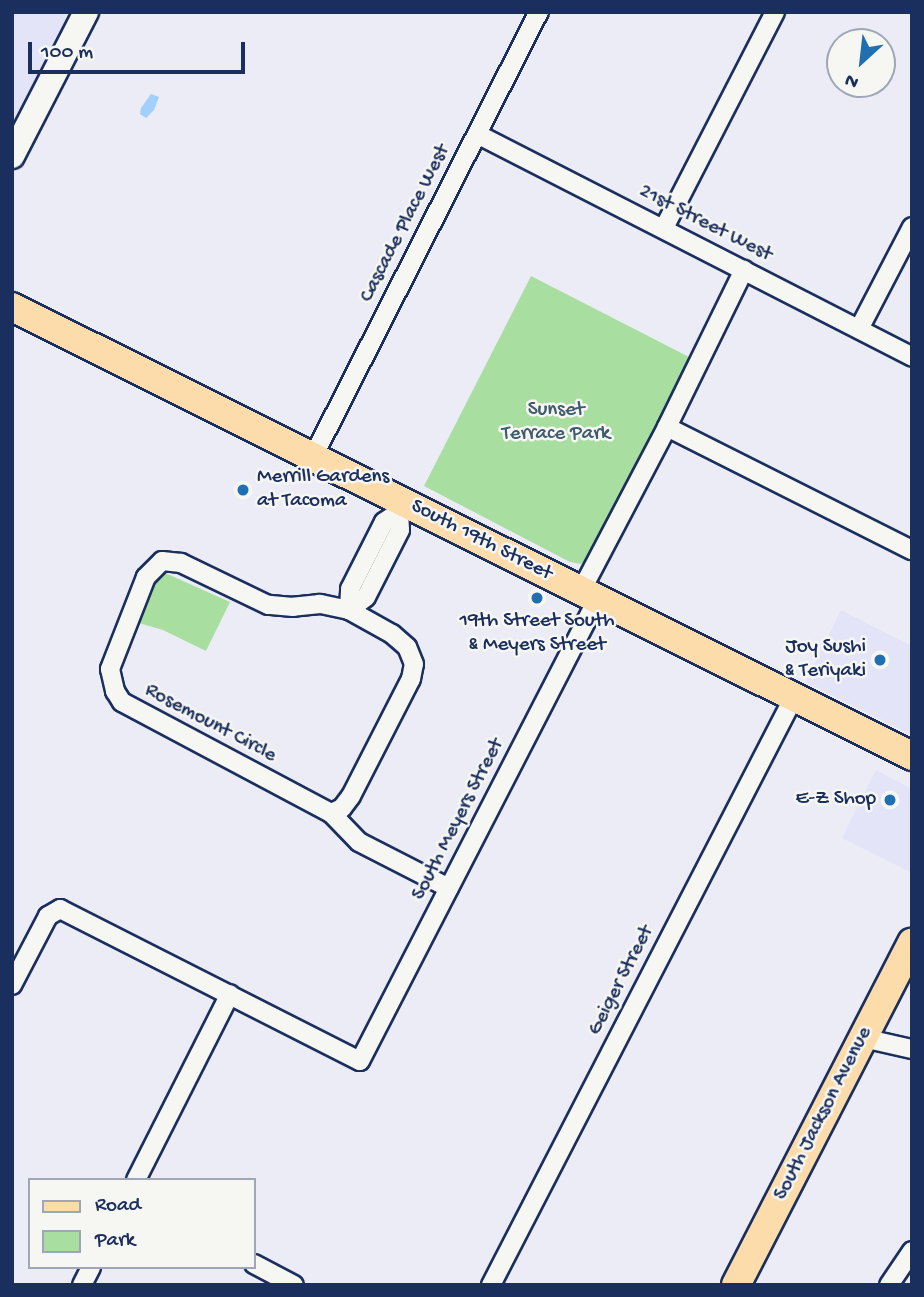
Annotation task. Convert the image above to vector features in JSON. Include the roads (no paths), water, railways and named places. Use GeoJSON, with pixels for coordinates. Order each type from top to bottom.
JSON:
{"type":"FeatureCollection","features":[{"type":"Feature","properties":{"kind":"main road","name":"South 19th Street"},"geometry":{"type":"LineString","coordinates":[[12,307],[313,457],[401,508],[589,596],[912,756]]}},
{"type":"Feature","properties":{"kind":"main road","name":"South Jackson Avenue"},"geometry":{"type":"LineString","coordinates":[[736,1285],[912,943]]}},
{"type":"Feature","properties":{"kind":"street"},"geometry":{"type":"LineString","coordinates":[[12,156],[86,12]]}},
{"type":"Feature","properties":{"kind":"street","name":"Cascade Place West"},"geometry":{"type":"LineString","coordinates":[[313,457],[539,12]]}},
{"type":"Feature","properties":{"kind":"street"},"geometry":{"type":"LineString","coordinates":[[664,228],[775,12]]}},
{"type":"Feature","properties":{"kind":"street","name":"21st Street West"},"geometry":{"type":"LineString","coordinates":[[477,134],[912,357]]}},
{"type":"Feature","properties":{"kind":"street"},"geometry":{"type":"LineString","coordinates":[[859,329],[912,227]]}},
{"type":"Feature","properties":{"kind":"street","name":"South Meyers Street"},"geometry":{"type":"LineString","coordinates":[[230,994],[360,1061],[449,888],[744,270]]}},
{"type":"Feature","properties":{"kind":"street"},"geometry":{"type":"LineString","coordinates":[[667,427],[912,550]]}},
{"type":"Feature","properties":{"kind":"street"},"geometry":{"type":"LineString","coordinates":[[349,610],[350,589],[384,522],[401,508]]}},
{"type":"Feature","properties":{"kind":"street","name":"Rosemount Circle"},"geometry":{"type":"LineString","coordinates":[[331,813],[342,808],[351,796],[411,678],[414,664],[404,643],[349,610],[320,604],[293,607],[268,605],[181,563],[162,561],[146,577],[110,669],[115,691],[133,711],[331,813],[359,842],[449,888]]}},
{"type":"Feature","properties":{"kind":"street","name":"Geiger Street"},"geometry":{"type":"LineString","coordinates":[[491,1285],[793,699]]}},
{"type":"Feature","properties":{"kind":"street"},"geometry":{"type":"LineString","coordinates":[[12,985],[44,921],[55,909],[78,916],[230,994],[137,1178]]}},
{"type":"Feature","properties":{"kind":"street"},"geometry":{"type":"LineString","coordinates":[[863,1038],[912,1049]]}},
{"type":"Feature","properties":{"kind":"street"},"geometry":{"type":"LineString","coordinates":[[889,1285],[912,1251]]}},
{"type":"Feature","properties":{"kind":"street"},"geometry":{"type":"LineString","coordinates":[[256,1265],[294,1285]]}},
{"type":"Feature","properties":{"kind":"street"},"geometry":{"type":"LineString","coordinates":[[82,1285],[90,1269]]}},
{"type":"Feature","properties":{"kind":"water"},"geometry":{"type":"Polygon","coordinates":[[[151,94],[159,97],[154,110],[146,118],[140,114],[141,108],[151,94]]]}},
{"type":"Feature","properties":{"kind":"place","name":"Merrill Gardens at Tacoma"},"geometry":{"type":"Point","coordinates":[243,490]}},
{"type":"Feature","properties":{"kind":"place","name":"19th Street South & Meyers Street"},"geometry":{"type":"Point","coordinates":[537,598]}},
{"type":"Feature","properties":{"kind":"place","name":"Joy Sushi & Teriyaki"},"geometry":{"type":"Point","coordinates":[880,660]}},
{"type":"Feature","properties":{"kind":"place","name":"E-Z Shop"},"geometry":{"type":"Point","coordinates":[890,800]}},
{"type":"Feature","properties":{"kind":"park label","name":"Sunset Terrace Park"},"geometry":{"type":"Point","coordinates":[556,423]}}]}
